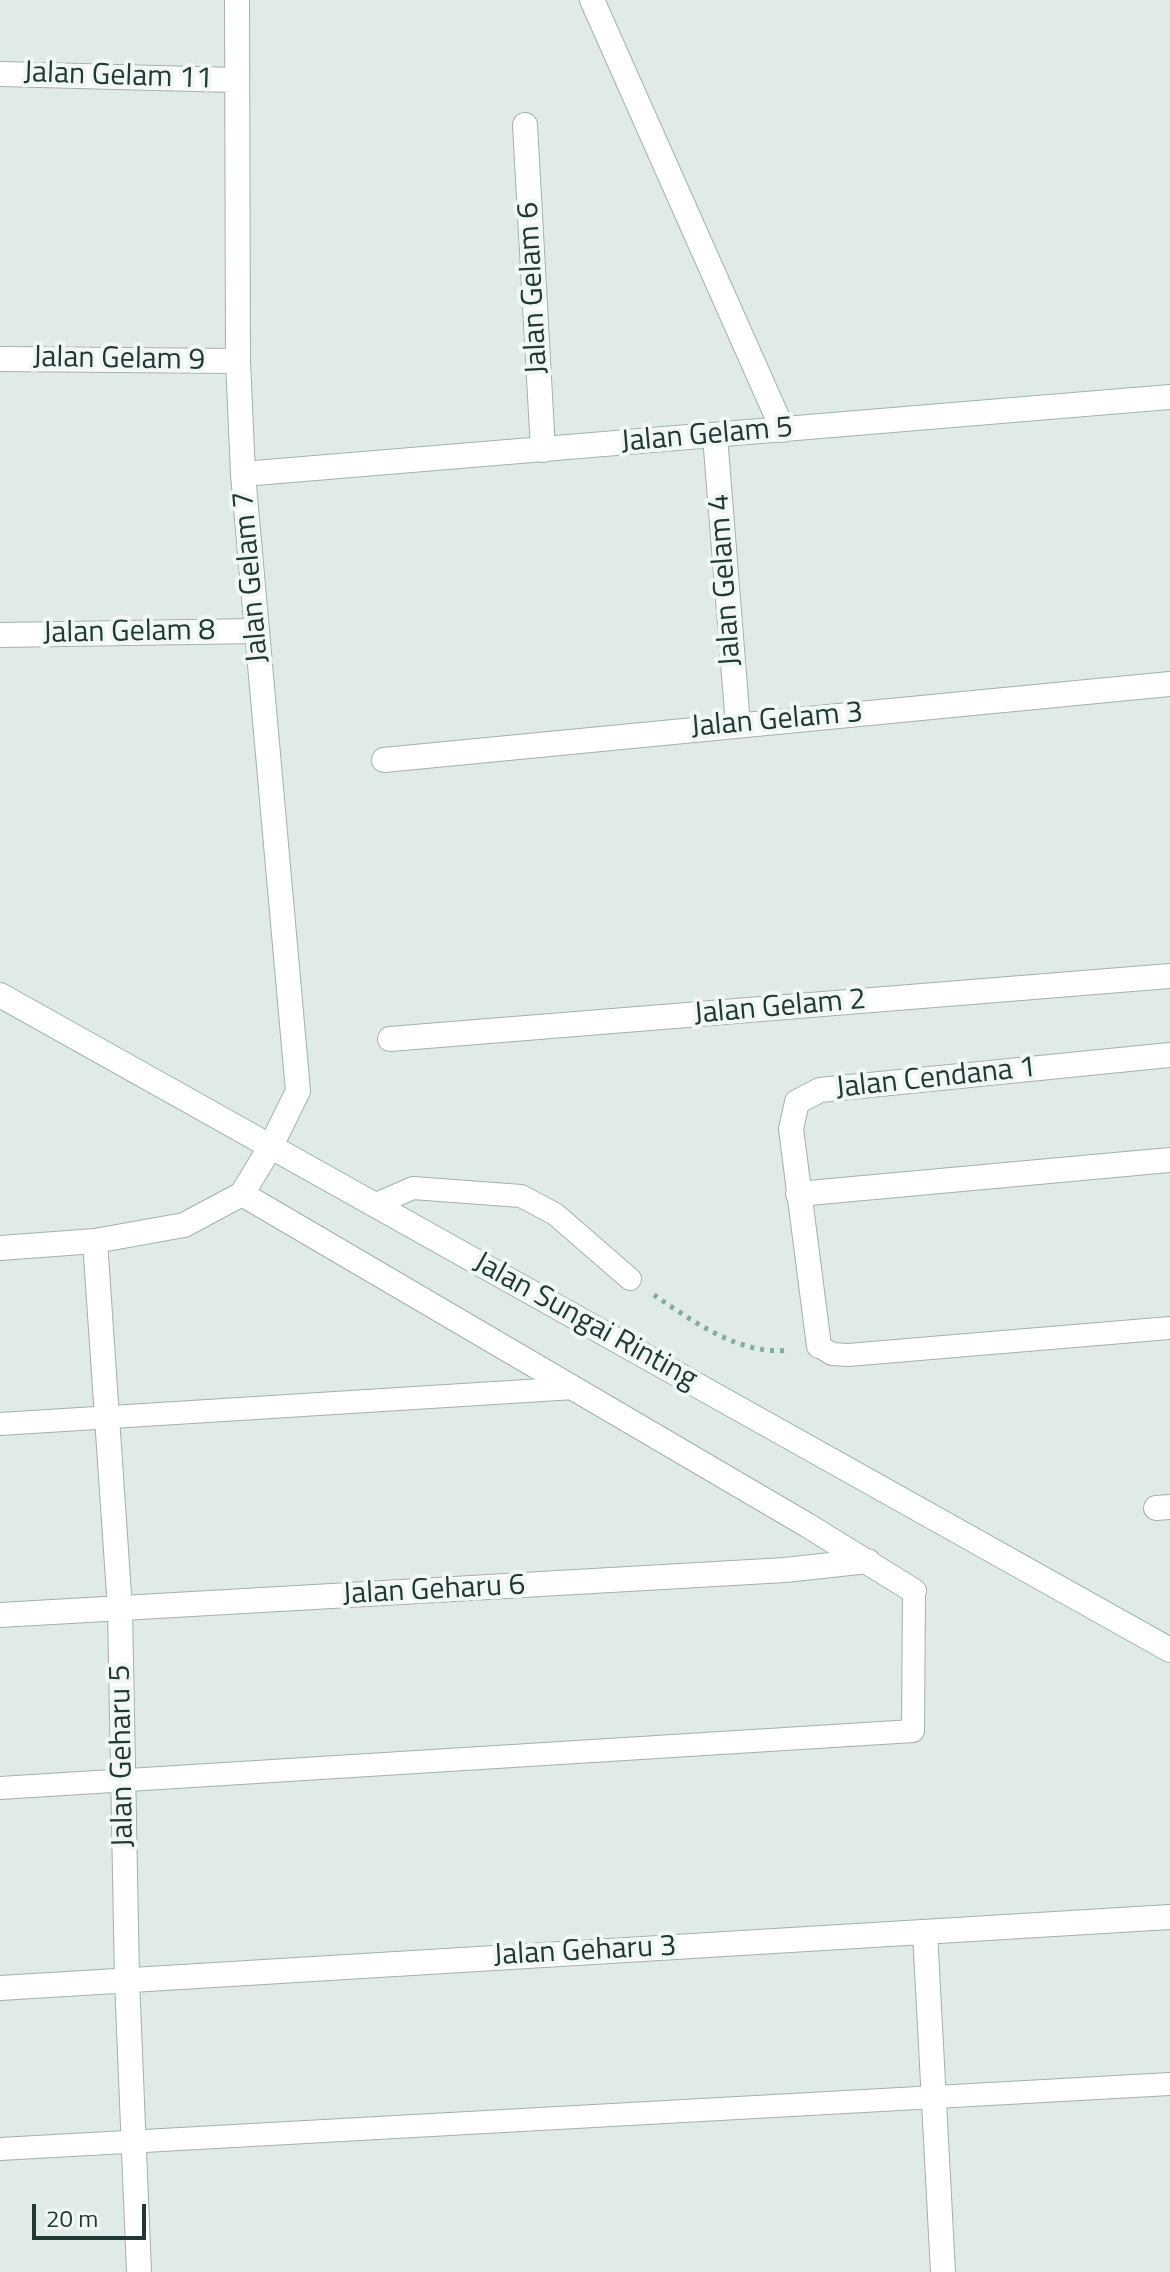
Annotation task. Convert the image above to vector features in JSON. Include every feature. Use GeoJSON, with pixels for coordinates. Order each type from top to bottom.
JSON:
{"type":"FeatureCollection","features":[{"type":"Feature","properties":{"kind":"street","name":"Jalan Gelam 7"},"geometry":{"type":"LineString","coordinates":[[237,0],[238,361],[243,474],[298,1091],[271,1146],[242,1194]]}},
{"type":"Feature","properties":{"kind":"street"},"geometry":{"type":"LineString","coordinates":[[592,0],[783,430]]}},
{"type":"Feature","properties":{"kind":"street","name":"Jalan Gelam 11"},"geometry":{"type":"LineString","coordinates":[[0,74],[235,80]]}},
{"type":"Feature","properties":{"kind":"street","name":"Jalan Gelam 6"},"geometry":{"type":"LineString","coordinates":[[525,125],[543,450]]}},
{"type":"Feature","properties":{"kind":"street","name":"Jalan Gelam 9"},"geometry":{"type":"LineString","coordinates":[[0,359],[238,361]]}},
{"type":"Feature","properties":{"kind":"street","name":"Jalan Gelam 5"},"geometry":{"type":"LineString","coordinates":[[243,474],[1170,397]]}},
{"type":"Feature","properties":{"kind":"street","name":"Jalan Gelam 4"},"geometry":{"type":"LineString","coordinates":[[715,436],[738,725]]}},
{"type":"Feature","properties":{"kind":"street","name":"Jalan Gelam 8"},"geometry":{"type":"LineString","coordinates":[[0,635],[257,631]]}},
{"type":"Feature","properties":{"kind":"street","name":"Jalan Gelam 3"},"geometry":{"type":"LineString","coordinates":[[384,760],[1170,684]]}},
{"type":"Feature","properties":{"kind":"street","name":"Jalan Gelam 2"},"geometry":{"type":"LineString","coordinates":[[390,1039],[1170,976]]}},
{"type":"Feature","properties":{"kind":"street","name":"Jalan Sungai Rinting"},"geometry":{"type":"LineString","coordinates":[[0,995],[1170,1650]]}},
{"type":"Feature","properties":{"kind":"street","name":"Jalan Cendana 1"},"geometry":{"type":"LineString","coordinates":[[819,1346],[791,1129],[797,1102],[820,1090],[1170,1055]]}},
{"type":"Feature","properties":{"kind":"street"},"geometry":{"type":"LineString","coordinates":[[798,1194],[1170,1160]]}},
{"type":"Feature","properties":{"kind":"street"},"geometry":{"type":"LineString","coordinates":[[0,1248],[95,1241],[184,1225],[242,1194],[868,1561],[914,1591]]}},
{"type":"Feature","properties":{"kind":"street","name":"Jalan Geharu 5"},"geometry":{"type":"LineString","coordinates":[[95,1241],[120,1609],[127,1980],[139,2272]]}},
{"type":"Feature","properties":{"kind":"street","name":"Jalan Geharu 6"},"geometry":{"type":"LineString","coordinates":[[0,1615],[785,1570],[868,1561]]}},
{"type":"Feature","properties":{"kind":"street","name":"Jalan Geharu 3"},"geometry":{"type":"LineString","coordinates":[[0,1988],[1170,1917]]}},
{"type":"Feature","properties":{"kind":"street"},"geometry":{"type":"LineString","coordinates":[[925,1932],[943,2272]]}},
{"type":"Feature","properties":{"kind":"lane"},"geometry":{"type":"LineString","coordinates":[[376,1204],[413,1188],[521,1196],[555,1214],[630,1279]]}},
{"type":"Feature","properties":{"kind":"lane"},"geometry":{"type":"LineString","coordinates":[[819,1346],[832,1354],[848,1355],[1170,1328]]}},
{"type":"Feature","properties":{"kind":"lane"},"geometry":{"type":"LineString","coordinates":[[0,1424],[574,1388]]}},
{"type":"Feature","properties":{"kind":"lane"},"geometry":{"type":"LineString","coordinates":[[0,1788],[913,1731],[914,1591]]}},
{"type":"Feature","properties":{"kind":"lane"},"geometry":{"type":"LineString","coordinates":[[0,2149],[1170,2084]]}},
{"type":"Feature","properties":{"kind":"path"},"geometry":{"type":"LineString","coordinates":[[630,1279],[687,1318],[737,1344],[778,1351],[819,1346]]}}]}
